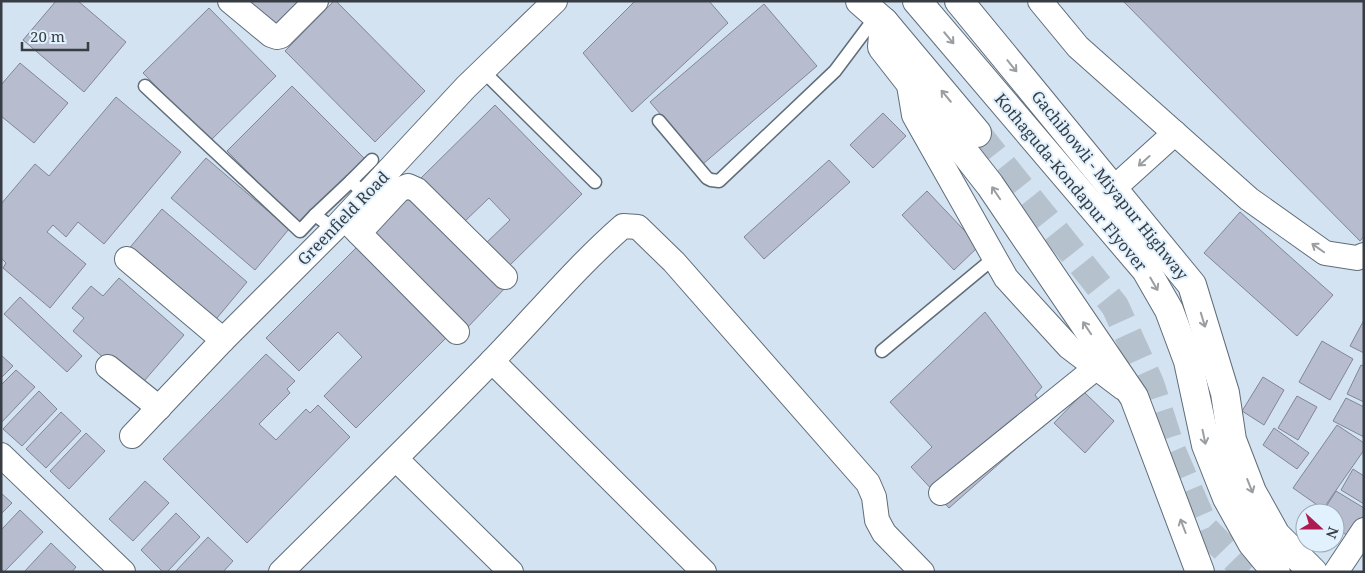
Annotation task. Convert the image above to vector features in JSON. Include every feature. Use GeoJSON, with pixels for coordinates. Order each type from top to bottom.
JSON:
{"type":"FeatureCollection","features":[{"type":"Feature","properties":{"kind":"main road","name":"Kothaguda-Kondapur Flyover"},"geometry":{"type":"LineString","coordinates":[[917,1],[1146,270],[1169,310],[1188,361],[1206,445],[1228,498],[1252,543],[1276,572]]}},
{"type":"Feature","properties":{"kind":"main road","name":"Gachibowli - Miyapur Highway"},"geometry":{"type":"LineString","coordinates":[[959,1],[1192,285],[1225,393],[1232,440],[1252,492],[1276,535],[1313,572]]}},
{"type":"Feature","properties":{"kind":"main road"},"geometry":{"type":"LineString","coordinates":[[874,13],[882,47],[990,185],[1134,398],[1200,572]]}},
{"type":"Feature","properties":{"kind":"main road"},"geometry":{"type":"LineString","coordinates":[[874,13],[977,133]]}},
{"type":"Feature","properties":{"kind":"street"},"geometry":{"type":"LineString","coordinates":[[230,1],[271,35],[277,37],[281,36],[316,1]]}},
{"type":"Feature","properties":{"kind":"street"},"geometry":{"type":"LineString","coordinates":[[1040,1],[1078,46],[1249,199],[1325,253],[1356,258],[1364,255]]}},
{"type":"Feature","properties":{"kind":"street","name":"Greenfield Road"},"geometry":{"type":"LineString","coordinates":[[132,436],[223,340],[354,212],[482,70],[549,3]]}},
{"type":"Feature","properties":{"kind":"street"},"geometry":{"type":"LineString","coordinates":[[908,79],[914,115],[1006,278],[1069,347],[1134,398]]}},
{"type":"Feature","properties":{"kind":"street"},"geometry":{"type":"LineString","coordinates":[[1113,189],[1174,133]]}},
{"type":"Feature","properties":{"kind":"street"},"geometry":{"type":"LineString","coordinates":[[457,332],[354,212],[408,186],[417,190],[505,277]]}},
{"type":"Feature","properties":{"kind":"street"},"geometry":{"type":"LineString","coordinates":[[281,572],[492,361],[594,252],[624,226],[638,227],[674,262],[868,483],[874,497],[877,520],[884,533],[922,572]]}},
{"type":"Feature","properties":{"kind":"street"},"geometry":{"type":"LineString","coordinates":[[127,259],[223,340]]}},
{"type":"Feature","properties":{"kind":"street"},"geometry":{"type":"LineString","coordinates":[[492,361],[704,572]]}},
{"type":"Feature","properties":{"kind":"street"},"geometry":{"type":"LineString","coordinates":[[108,367],[159,408]]}},
{"type":"Feature","properties":{"kind":"street"},"geometry":{"type":"LineString","coordinates":[[941,493],[1097,368]]}},
{"type":"Feature","properties":{"kind":"street"},"geometry":{"type":"LineString","coordinates":[[1,455],[124,572]]}},
{"type":"Feature","properties":{"kind":"street"},"geometry":{"type":"LineString","coordinates":[[396,459],[512,572]]}},
{"type":"Feature","properties":{"kind":"street"},"geometry":{"type":"LineString","coordinates":[[1336,572],[1364,530]]}},
{"type":"Feature","properties":{"kind":"lane"},"geometry":{"type":"LineString","coordinates":[[659,121],[707,178],[719,181],[836,71],[874,13]]}},
{"type":"Feature","properties":{"kind":"lane"},"geometry":{"type":"LineString","coordinates":[[482,70],[595,182]]}},
{"type":"Feature","properties":{"kind":"lane"},"geometry":{"type":"LineString","coordinates":[[145,86],[300,231],[315,214],[354,212]]}},
{"type":"Feature","properties":{"kind":"lane"},"geometry":{"type":"LineString","coordinates":[[354,212],[372,160]]}},
{"type":"Feature","properties":{"kind":"lane"},"geometry":{"type":"LineString","coordinates":[[315,214],[354,212]]}},
{"type":"Feature","properties":{"kind":"lane"},"geometry":{"type":"LineString","coordinates":[[882,351],[994,258]]}},
{"type":"Feature","properties":{"kind":"building"},"geometry":{"type":"Polygon","coordinates":[[[56,1],[78,1],[126,42],[84,92],[23,40],[56,1]]]}},
{"type":"Feature","properties":{"kind":"building"},"geometry":{"type":"Polygon","coordinates":[[[246,1],[301,1],[277,29],[246,1]]]}},
{"type":"Feature","properties":{"kind":"building"},"geometry":{"type":"Polygon","coordinates":[[[334,1],[425,91],[375,142],[285,51],[334,1]]]}},
{"type":"Feature","properties":{"kind":"building"},"geometry":{"type":"Polygon","coordinates":[[[635,1],[709,1],[728,23],[632,112],[583,53],[635,1]]]}},
{"type":"Feature","properties":{"kind":"building"},"geometry":{"type":"Polygon","coordinates":[[[1123,1],[1364,1],[1364,236],[1360,241],[1123,1]]]}},
{"type":"Feature","properties":{"kind":"building"},"geometry":{"type":"Polygon","coordinates":[[[764,4],[817,66],[703,164],[650,102],[764,4]]]}},
{"type":"Feature","properties":{"kind":"building"},"geometry":{"type":"Polygon","coordinates":[[[209,8],[276,76],[210,141],[143,73],[209,8]]]}},
{"type":"Feature","properties":{"kind":"building"},"geometry":{"type":"Polygon","coordinates":[[[20,63],[68,103],[34,143],[1,116],[1,85],[20,63]]]}},
{"type":"Feature","properties":{"kind":"building"},"geometry":{"type":"Polygon","coordinates":[[[292,86],[365,159],[299,224],[227,151],[292,86]]]}},
{"type":"Feature","properties":{"kind":"building"},"geometry":{"type":"Polygon","coordinates":[[[116,97],[181,152],[104,244],[78,222],[66,237],[53,225],[47,232],[86,264],[50,308],[3,268],[6,263],[1,258],[1,204],[35,164],[49,176],[116,97]]]}},
{"type":"Feature","properties":{"kind":"building"},"geometry":{"type":"Polygon","coordinates":[[[495,105],[582,194],[508,267],[485,244],[510,220],[489,198],[464,222],[421,178],[495,105]]]}},
{"type":"Feature","properties":{"kind":"building"},"geometry":{"type":"Polygon","coordinates":[[[883,113],[906,136],[873,168],[850,145],[883,113]]]}},
{"type":"Feature","properties":{"kind":"building"},"geometry":{"type":"Polygon","coordinates":[[[206,158],[289,229],[255,270],[171,198],[206,158]]]}},
{"type":"Feature","properties":{"kind":"building"},"geometry":{"type":"Polygon","coordinates":[[[829,160],[850,182],[764,259],[744,237],[829,160]]]}},
{"type":"Feature","properties":{"kind":"building"},"geometry":{"type":"Polygon","coordinates":[[[927,191],[979,246],[954,270],[902,215],[927,191]]]}},
{"type":"Feature","properties":{"kind":"building"},"geometry":{"type":"Polygon","coordinates":[[[409,193],[506,287],[466,329],[369,235],[409,193]]]}},
{"type":"Feature","properties":{"kind":"building"},"geometry":{"type":"Polygon","coordinates":[[[162,209],[247,282],[212,324],[127,251],[162,209]]]}},
{"type":"Feature","properties":{"kind":"building"},"geometry":{"type":"Polygon","coordinates":[[[1240,212],[1333,295],[1297,336],[1204,253],[1240,212]]]}},
{"type":"Feature","properties":{"kind":"building"},"geometry":{"type":"Polygon","coordinates":[[[361,243],[451,333],[356,428],[324,396],[362,357],[338,332],[299,371],[266,338],[361,243]]]}},
{"type":"Feature","properties":{"kind":"building"},"geometry":{"type":"Polygon","coordinates":[[[119,278],[184,335],[138,388],[73,331],[84,318],[72,308],[91,286],[103,296],[119,278]]]}},
{"type":"Feature","properties":{"kind":"building"},"geometry":{"type":"Polygon","coordinates":[[[20,297],[82,356],[67,372],[4,314],[20,297]]]}},
{"type":"Feature","properties":{"kind":"building"},"geometry":{"type":"Polygon","coordinates":[[[985,312],[1042,387],[1035,395],[1052,417],[949,508],[911,467],[932,447],[890,402],[985,312]]]}},
{"type":"Feature","properties":{"kind":"building"},"geometry":{"type":"Polygon","coordinates":[[[1364,320],[1364,353],[1350,346],[1364,320]]]}},
{"type":"Feature","properties":{"kind":"building"},"geometry":{"type":"Polygon","coordinates":[[[1322,341],[1353,359],[1330,400],[1299,382],[1322,341]]]}},
{"type":"Feature","properties":{"kind":"building"},"geometry":{"type":"Polygon","coordinates":[[[266,354],[295,381],[287,389],[290,393],[259,424],[276,440],[306,409],[310,413],[318,405],[350,437],[247,543],[163,459],[266,354]]]}},
{"type":"Feature","properties":{"kind":"building"},"geometry":{"type":"Polygon","coordinates":[[[1,355],[13,366],[1,378],[1,355]]]}},
{"type":"Feature","properties":{"kind":"building"},"geometry":{"type":"Polygon","coordinates":[[[1361,365],[1364,366],[1364,402],[1347,394],[1361,365]]]}},
{"type":"Feature","properties":{"kind":"building"},"geometry":{"type":"Polygon","coordinates":[[[16,370],[35,387],[1,423],[1,385],[16,370]]]}},
{"type":"Feature","properties":{"kind":"building"},"geometry":{"type":"Polygon","coordinates":[[[1263,377],[1284,390],[1264,425],[1242,411],[1263,377]]]}},
{"type":"Feature","properties":{"kind":"building"},"geometry":{"type":"Polygon","coordinates":[[[39,391],[57,409],[22,446],[3,429],[39,391]]]}},
{"type":"Feature","properties":{"kind":"building"},"geometry":{"type":"Polygon","coordinates":[[[1084,392],[1114,421],[1085,453],[1054,423],[1084,392]]]}},
{"type":"Feature","properties":{"kind":"building"},"geometry":{"type":"Polygon","coordinates":[[[1297,396],[1317,407],[1298,440],[1278,428],[1297,396]]]}},
{"type":"Feature","properties":{"kind":"building"},"geometry":{"type":"Polygon","coordinates":[[[1346,398],[1364,407],[1364,437],[1333,421],[1346,398]]]}},
{"type":"Feature","properties":{"kind":"building"},"geometry":{"type":"Polygon","coordinates":[[[61,412],[81,431],[46,468],[26,449],[61,412]]]}},
{"type":"Feature","properties":{"kind":"building"},"geometry":{"type":"Polygon","coordinates":[[[1337,425],[1364,443],[1364,450],[1327,503],[1314,503],[1293,488],[1337,425]]]}},
{"type":"Feature","properties":{"kind":"building"},"geometry":{"type":"Polygon","coordinates":[[[1274,428],[1309,453],[1297,469],[1263,445],[1274,428]]]}},
{"type":"Feature","properties":{"kind":"building"},"geometry":{"type":"Polygon","coordinates":[[[86,433],[105,451],[69,489],[50,471],[86,433]]]}},
{"type":"Feature","properties":{"kind":"building"},"geometry":{"type":"Polygon","coordinates":[[[1353,469],[1364,476],[1364,504],[1341,490],[1353,469]]]}},
{"type":"Feature","properties":{"kind":"building"},"geometry":{"type":"Polygon","coordinates":[[[145,481],[169,503],[133,541],[109,519],[145,481]]]}},
{"type":"Feature","properties":{"kind":"building"},"geometry":{"type":"Polygon","coordinates":[[[1336,491],[1364,508],[1364,515],[1350,537],[1345,534],[1345,503],[1328,503],[1336,491]]]}},
{"type":"Feature","properties":{"kind":"building"},"geometry":{"type":"Polygon","coordinates":[[[1,493],[12,503],[1,514],[1,493]]]}},
{"type":"Feature","properties":{"kind":"building"},"geometry":{"type":"Polygon","coordinates":[[[20,510],[43,532],[4,572],[1,569],[1,530],[20,510]]]}},
{"type":"Feature","properties":{"kind":"building"},"geometry":{"type":"Polygon","coordinates":[[[176,513],[200,537],[167,572],[163,572],[141,550],[176,513]]]}},
{"type":"Feature","properties":{"kind":"building"},"geometry":{"type":"Polygon","coordinates":[[[208,537],[233,561],[223,572],[175,572],[208,537]]]}},
{"type":"Feature","properties":{"kind":"building"},"geometry":{"type":"Polygon","coordinates":[[[51,543],[76,567],[72,572],[24,572],[51,543]]]}},
{"type":"Feature","properties":{"kind":"tunnel"},"geometry":{"type":"LineString","coordinates":[[977,133],[1115,306],[1150,383],[1172,451],[1206,530],[1247,572]]}}]}
